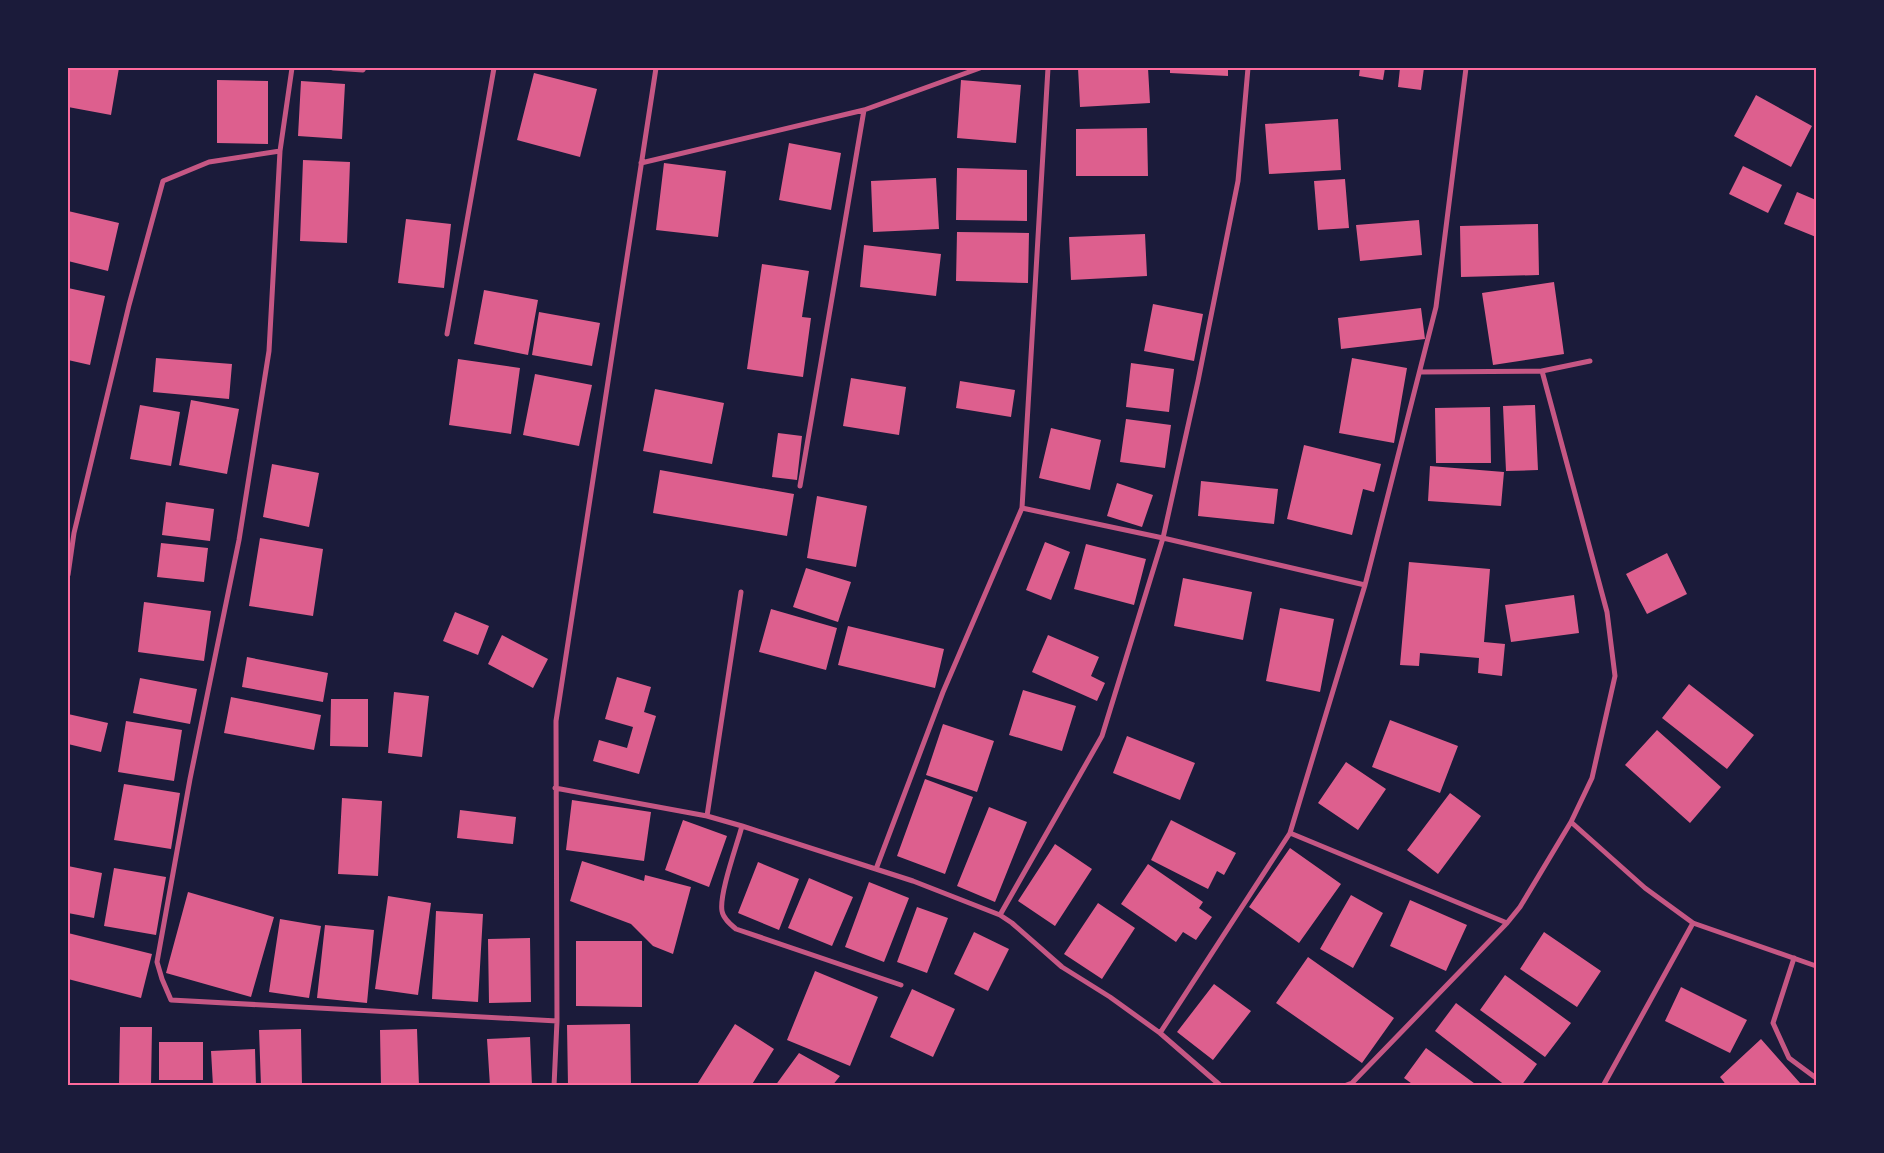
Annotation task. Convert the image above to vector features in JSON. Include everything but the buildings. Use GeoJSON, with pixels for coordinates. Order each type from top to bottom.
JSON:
{"type":"FeatureCollection","features":[{"type":"Feature","properties":{"kind":"street"},"geometry":{"type":"LineString","coordinates":[[292,68],[280,150],[269,351],[239,540],[190,779],[157,962],[171,1000],[556,1021]]}},
{"type":"Feature","properties":{"kind":"street"},"geometry":{"type":"LineString","coordinates":[[333,68],[364,70],[364,68]]}},
{"type":"Feature","properties":{"kind":"street"},"geometry":{"type":"LineString","coordinates":[[447,334],[494,68]]}},
{"type":"Feature","properties":{"kind":"street"},"geometry":{"type":"LineString","coordinates":[[554,1086],[556,1021],[556,721],[656,68]]}},
{"type":"Feature","properties":{"kind":"street"},"geometry":{"type":"LineString","coordinates":[[641,163],[864,110],[980,68]]}},
{"type":"Feature","properties":{"kind":"street"},"geometry":{"type":"LineString","coordinates":[[876,869],[944,692],[1022,508],[1048,68]]}},
{"type":"Feature","properties":{"kind":"street"},"geometry":{"type":"LineString","coordinates":[[1000,915],[1102,736],[1163,538],[1198,381],[1238,181],[1248,68]]}},
{"type":"Feature","properties":{"kind":"street"},"geometry":{"type":"LineString","coordinates":[[1160,1033],[1290,832],[1365,585],[1436,307],[1466,68]]}},
{"type":"Feature","properties":{"kind":"street"},"geometry":{"type":"LineString","coordinates":[[800,486],[864,110]]}},
{"type":"Feature","properties":{"kind":"street"},"geometry":{"type":"LineString","coordinates":[[68,575],[74,533],[129,305],[163,181],[209,162],[280,150]]}},
{"type":"Feature","properties":{"kind":"street"},"geometry":{"type":"LineString","coordinates":[[1420,372],[1542,371],[1590,362]]}},
{"type":"Feature","properties":{"kind":"street"},"geometry":{"type":"LineString","coordinates":[[1344,1086],[1352,1083],[1507,923],[1520,907],[1571,822],[1592,778],[1615,676],[1607,612],[1542,371]]}},
{"type":"Feature","properties":{"kind":"street"},"geometry":{"type":"LineString","coordinates":[[1022,508],[1163,538],[1365,585]]}},
{"type":"Feature","properties":{"kind":"street"},"geometry":{"type":"LineString","coordinates":[[68,532],[74,533]]}},
{"type":"Feature","properties":{"kind":"street"},"geometry":{"type":"LineString","coordinates":[[707,816],[741,592]]}},
{"type":"Feature","properties":{"kind":"street"},"geometry":{"type":"LineString","coordinates":[[555,788],[707,816],[913,881],[1000,915],[1012,923],[1062,967],[1110,996],[1160,1033],[1221,1086]]}},
{"type":"Feature","properties":{"kind":"street"},"geometry":{"type":"LineString","coordinates":[[1571,822],[1645,888],[1693,923],[1816,966]]}},
{"type":"Feature","properties":{"kind":"street"},"geometry":{"type":"LineString","coordinates":[[742,826],[721,899],[722,913],[728,923],[736,930],[901,985]]}},
{"type":"Feature","properties":{"kind":"street"},"geometry":{"type":"LineString","coordinates":[[1290,832],[1507,923]]}},
{"type":"Feature","properties":{"kind":"street"},"geometry":{"type":"LineString","coordinates":[[1604,1086],[1693,923]]}},
{"type":"Feature","properties":{"kind":"street"},"geometry":{"type":"LineString","coordinates":[[1794,958],[1773,1023],[1789,1058],[1816,1078]]}}]}
